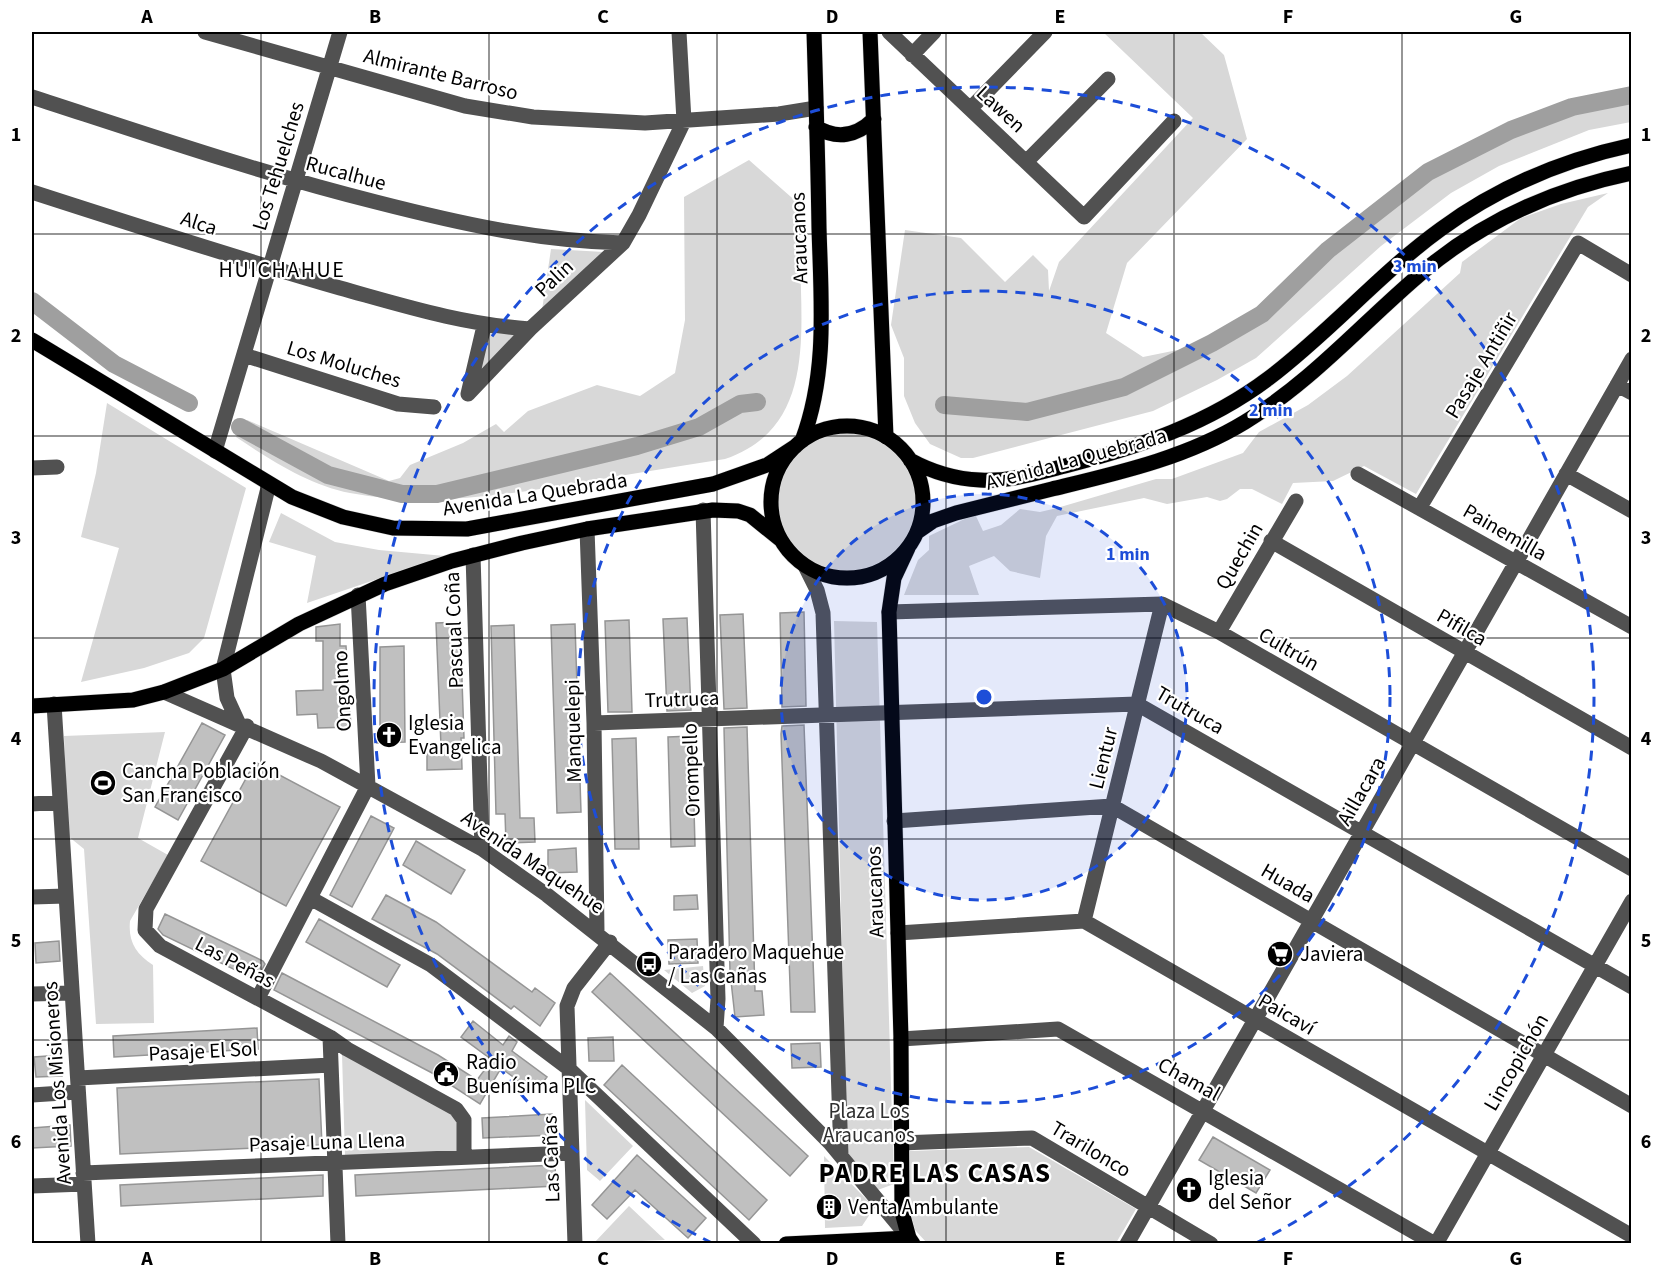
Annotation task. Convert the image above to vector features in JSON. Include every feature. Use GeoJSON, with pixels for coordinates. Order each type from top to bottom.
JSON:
{"type":"FeatureCollection","features":[{"type":"Feature","properties":{"kind":"main road","name":"Araucanos"},"geometry":{"type":"LineString","coordinates":[[799,443],[814,410],[820,374],[822,321],[814,32]]}},
{"type":"Feature","properties":{"kind":"main road"},"geometry":{"type":"LineString","coordinates":[[870,32],[886,437]]}},
{"type":"Feature","properties":{"kind":"main road"},"geometry":{"type":"LineString","coordinates":[[816,127],[830,134],[845,135],[861,130],[874,119]]}},
{"type":"Feature","properties":{"kind":"main road","name":"Avenida La Quebrada"},"geometry":{"type":"LineString","coordinates":[[910,460],[927,469],[952,476],[998,480],[1122,451],[1183,429],[1247,395],[1284,367],[1409,255],[1441,229],[1483,201],[1545,171],[1632,145]]}},
{"type":"Feature","properties":{"kind":"main road","name":"Avenida La Quebrada"},"geometry":{"type":"LineString","coordinates":[[917,532],[933,521],[956,513],[1127,471],[1182,452],[1243,424],[1308,377],[1424,271],[1463,241],[1507,214],[1541,200],[1575,187],[1632,173]]}},
{"type":"Feature","properties":{"kind":"main road","name":"Avenida La Quebrada"},"geometry":{"type":"LineString","coordinates":[[32,339],[269,484],[301,501],[343,518],[393,528],[443,531],[535,518],[713,484],[746,475],[767,465],[799,443]]}},
{"type":"Feature","properties":{"kind":"main road"},"geometry":{"type":"LineString","coordinates":[[841,426],[866,428],[886,437],[899,446],[910,460],[922,489],[922,511],[917,532],[908,548],[886,568],[863,577],[838,578],[805,566],[781,540],[771,514],[771,490],[780,465],[799,443],[817,432],[841,426]]}},
{"type":"Feature","properties":{"kind":"main road","name":"Avenida La Quebrada"},"geometry":{"type":"LineString","coordinates":[[164,692],[224,669],[299,624],[358,595],[473,555],[587,530],[703,510],[738,511],[750,515],[781,540]]}},
{"type":"Feature","properties":{"kind":"main road","name":"Araucanos"},"geometry":{"type":"LineString","coordinates":[[908,548],[894,578],[889,612],[901,1039],[902,1212],[911,1241]]}},
{"type":"Feature","properties":{"kind":"main road"},"geometry":{"type":"LineString","coordinates":[[32,706],[133,700],[164,692]]}},
{"type":"Feature","properties":{"kind":"main road"},"geometry":{"type":"LineString","coordinates":[[786,1244],[911,1241]]}},
{"type":"Feature","properties":{"kind":"street","name":"Almirante Barroso"},"geometry":{"type":"LineString","coordinates":[[205,32],[465,106],[499,112],[606,122],[684,121],[779,114],[816,108]]}},
{"type":"Feature","properties":{"kind":"street","name":"Los Tehuelches"},"geometry":{"type":"LineString","coordinates":[[215,451],[340,32]]}},
{"type":"Feature","properties":{"kind":"street"},"geometry":{"type":"LineString","coordinates":[[680,32],[684,121]]}},
{"type":"Feature","properties":{"kind":"street","name":"Lawen"},"geometry":{"type":"LineString","coordinates":[[889,32],[1084,217],[1174,121]]}},
{"type":"Feature","properties":{"kind":"street"},"geometry":{"type":"LineString","coordinates":[[912,55],[934,32]]}},
{"type":"Feature","properties":{"kind":"street"},"geometry":{"type":"LineString","coordinates":[[970,109],[1045,32]]}},
{"type":"Feature","properties":{"kind":"street"},"geometry":{"type":"LineString","coordinates":[[1026,162],[1108,79]]}},
{"type":"Feature","properties":{"kind":"street","name":"Rucalhue"},"geometry":{"type":"LineString","coordinates":[[32,97],[295,181],[501,232],[544,238],[623,243]]}},
{"type":"Feature","properties":{"kind":"street","name":"Palin"},"geometry":{"type":"LineString","coordinates":[[484,326],[468,393],[530,329],[623,243],[655,186],[684,121]]}},
{"type":"Feature","properties":{"kind":"street","name":"Alca"},"geometry":{"type":"LineString","coordinates":[[32,192],[270,268],[445,317],[484,326],[530,329]]}},
{"type":"Feature","properties":{"kind":"street","name":"Pasaje Antiñir"},"geometry":{"type":"LineString","coordinates":[[1420,507],[1578,243],[1632,274]]}},
{"type":"Feature","properties":{"kind":"street","name":"Los Moluches"},"geometry":{"type":"LineString","coordinates":[[244,355],[398,404],[434,407]]}},
{"type":"Feature","properties":{"kind":"street","name":"Aillacara"},"geometry":{"type":"LineString","coordinates":[[1127,1244],[1632,359]]}},
{"type":"Feature","properties":{"kind":"street"},"geometry":{"type":"LineString","coordinates":[[1617,385],[1632,393]]}},
{"type":"Feature","properties":{"kind":"street"},"geometry":{"type":"LineString","coordinates":[[32,468],[57,467]]}},
{"type":"Feature","properties":{"kind":"street","name":"Painemilla"},"geometry":{"type":"LineString","coordinates":[[1358,474],[1632,627]]}},
{"type":"Feature","properties":{"kind":"street"},"geometry":{"type":"LineString","coordinates":[[1566,474],[1632,511]]}},
{"type":"Feature","properties":{"kind":"street"},"geometry":{"type":"LineString","coordinates":[[243,724],[227,698],[224,669],[269,484]]}},
{"type":"Feature","properties":{"kind":"street","name":"Quechin"},"geometry":{"type":"LineString","coordinates":[[1219,632],[1296,501]]}},
{"type":"Feature","properties":{"kind":"street","name":"Orompello"},"geometry":{"type":"LineString","coordinates":[[703,510],[718,999],[716,1028]]}},
{"type":"Feature","properties":{"kind":"street","name":"Manquelepi"},"geometry":{"type":"LineString","coordinates":[[587,530],[594,723],[597,932]]}},
{"type":"Feature","properties":{"kind":"street","name":"Pifilca"},"geometry":{"type":"LineString","coordinates":[[1271,542],[1632,748]]}},
{"type":"Feature","properties":{"kind":"street","name":"Pascual Coña"},"geometry":{"type":"LineString","coordinates":[[473,555],[482,849]]}},
{"type":"Feature","properties":{"kind":"street","name":"Araucanos"},"geometry":{"type":"LineString","coordinates":[[805,566],[817,590],[823,613],[841,1156]]}},
{"type":"Feature","properties":{"kind":"street","name":"Ongolmo"},"geometry":{"type":"LineString","coordinates":[[358,595],[368,786]]}},
{"type":"Feature","properties":{"kind":"street","name":"Cultrún"},"geometry":{"type":"LineString","coordinates":[[889,612],[1162,604],[1219,632],[1412,745],[1632,869]]}},
{"type":"Feature","properties":{"kind":"street","name":"Lientur"},"geometry":{"type":"LineString","coordinates":[[1084,921],[1162,604]]}},
{"type":"Feature","properties":{"kind":"street","name":"Avenida Maquehue"},"geometry":{"type":"LineString","coordinates":[[164,692],[243,724],[368,786],[482,849],[597,932],[716,1028],[841,1156],[911,1241]]}},
{"type":"Feature","properties":{"kind":"street","name":"Avenida Los Misioneros"},"geometry":{"type":"LineString","coordinates":[[54,704],[88,1244]]}},
{"type":"Feature","properties":{"kind":"street","name":"Trutruca"},"geometry":{"type":"LineString","coordinates":[[594,723],[1137,704],[1632,987]]}},
{"type":"Feature","properties":{"kind":"street","name":"Las Peñas"},"geometry":{"type":"LineString","coordinates":[[243,724],[146,909],[144,923],[154,942],[330,1037],[347,1049],[456,1109],[464,1120],[464,1157]]}},
{"type":"Feature","properties":{"kind":"street"},"geometry":{"type":"LineString","coordinates":[[258,998],[368,786]]}},
{"type":"Feature","properties":{"kind":"street"},"geometry":{"type":"LineString","coordinates":[[32,804],[60,802]]}},
{"type":"Feature","properties":{"kind":"street"},"geometry":{"type":"LineString","coordinates":[[894,821],[1112,806]]}},
{"type":"Feature","properties":{"kind":"street","name":"Huada"},"geometry":{"type":"LineString","coordinates":[[1112,806],[1632,1106]]}},
{"type":"Feature","properties":{"kind":"street"},"geometry":{"type":"LineString","coordinates":[[32,897],[66,896]]}},
{"type":"Feature","properties":{"kind":"street"},"geometry":{"type":"LineString","coordinates":[[310,898],[430,965],[568,1068],[754,1244]]}},
{"type":"Feature","properties":{"kind":"street","name":"Lincopichón"},"geometry":{"type":"LineString","coordinates":[[1436,1244],[1632,901]]}},
{"type":"Feature","properties":{"kind":"street"},"geometry":{"type":"LineString","coordinates":[[898,933],[1084,921]]}},
{"type":"Feature","properties":{"kind":"street","name":"Paicaví"},"geometry":{"type":"LineString","coordinates":[[1084,921],[1632,1236]]}},
{"type":"Feature","properties":{"kind":"street","name":"Las Cañas"},"geometry":{"type":"LineString","coordinates":[[575,1244],[566,1013],[568,999],[574,988],[610,942]]}},
{"type":"Feature","properties":{"kind":"street"},"geometry":{"type":"LineString","coordinates":[[32,994],[72,993]]}},
{"type":"Feature","properties":{"kind":"street","name":"Chamal"},"geometry":{"type":"LineString","coordinates":[[901,1039],[1058,1029],[1436,1244]]}},
{"type":"Feature","properties":{"kind":"street"},"geometry":{"type":"LineString","coordinates":[[330,1037],[338,1244]]}},
{"type":"Feature","properties":{"kind":"street","name":"Pasaje El Sol"},"geometry":{"type":"LineString","coordinates":[[32,1095],[78,1085],[331,1065]]}},
{"type":"Feature","properties":{"kind":"street","name":"Trarilonco"},"geometry":{"type":"LineString","coordinates":[[901,1143],[1032,1138],[1211,1244]]}},
{"type":"Feature","properties":{"kind":"street","name":"Pasaje Luna Llena"},"geometry":{"type":"LineString","coordinates":[[32,1186],[84,1179],[335,1163],[572,1153]]}},
{"type":"Feature","properties":{"kind":"green space"},"geometry":{"type":"Polygon","coordinates":[[[1103,32],[1200,32],[1224,55],[1247,139],[1127,263],[1106,333],[1143,357],[1212,343],[1262,314],[1328,250],[1428,172],[1511,130],[1572,107],[1631,95],[1631,122],[1589,130],[1499,166],[1451,193],[1381,246],[1256,358],[1217,380],[1153,411],[973,458],[961,458],[930,444],[915,423],[904,396],[904,358],[891,325],[905,230],[961,238],[1005,282],[1033,255],[1048,270],[1049,291],[1059,262],[1193,118],[1103,32]]]}},
{"type":"Feature","properties":{"kind":"green space"},"geometry":{"type":"Polygon","coordinates":[[[749,160],[799,204],[801,317],[801,343],[793,391],[783,413],[770,431],[750,447],[725,459],[544,488],[489,496],[406,499],[350,493],[320,484],[276,463],[236,437],[247,420],[389,481],[400,478],[410,465],[463,443],[496,424],[504,432],[528,411],[597,385],[640,396],[675,373],[685,320],[684,197],[749,160]]]}},
{"type":"Feature","properties":{"kind":"green space"},"geometry":{"type":"Polygon","coordinates":[[[1608,193],[1588,207],[1416,494],[1364,466],[1333,481],[1293,483],[1282,504],[1252,489],[1240,489],[1227,499],[1220,501],[1207,497],[1167,504],[1144,498],[1057,516],[1046,536],[1040,578],[1010,571],[994,556],[969,566],[979,595],[904,595],[918,560],[929,550],[929,536],[975,514],[983,531],[1001,525],[1020,509],[1040,512],[1057,508],[1156,479],[1172,479],[1243,453],[1259,432],[1308,405],[1347,376],[1460,273],[1462,262],[1521,218],[1561,204],[1608,193]]]}},
{"type":"Feature","properties":{"kind":"green space"},"geometry":{"type":"Polygon","coordinates":[[[551,249],[604,252],[542,310],[551,249]]]}},
{"type":"Feature","properties":{"kind":"green space"},"geometry":{"type":"Polygon","coordinates":[[[488,331],[519,333],[477,376],[488,331]]]}},
{"type":"Feature","properties":{"kind":"green space"},"geometry":{"type":"Polygon","coordinates":[[[107,403],[246,488],[204,638],[189,653],[144,668],[81,682],[119,548],[81,537],[96,473],[107,403]]]}},
{"type":"Feature","properties":{"kind":"green space"},"geometry":{"type":"Polygon","coordinates":[[[847,433],[873,438],[896,453],[911,476],[916,502],[911,528],[896,551],[873,566],[847,571],[821,566],[798,551],[783,528],[778,502],[783,476],[798,453],[821,438],[847,433]]]}},
{"type":"Feature","properties":{"kind":"green space"},"geometry":{"type":"Polygon","coordinates":[[[281,513],[335,542],[379,550],[445,556],[307,603],[316,556],[269,542],[281,513]]]}},
{"type":"Feature","properties":{"kind":"green space","name":"Plaza Los Araucanos"},"geometry":{"type":"Polygon","coordinates":[[[834,621],[877,622],[894,1184],[875,1191],[848,1161],[847,1151],[834,621]]]}},
{"type":"Feature","properties":{"kind":"green space"},"geometry":{"type":"Polygon","coordinates":[[[165,732],[138,838],[168,855],[130,921],[130,935],[134,947],[153,965],[154,1023],[96,1024],[84,849],[68,836],[64,736],[165,732]]]}},
{"type":"Feature","properties":{"kind":"green space"},"geometry":{"type":"Polygon","coordinates":[[[703,966],[705,986],[692,993],[664,970],[703,966]]]}},
{"type":"Feature","properties":{"kind":"green space"},"geometry":{"type":"Polygon","coordinates":[[[342,1054],[457,1117],[458,1152],[345,1156],[342,1054]]]}},
{"type":"Feature","properties":{"kind":"green space"},"geometry":{"type":"Polygon","coordinates":[[[585,1100],[633,1146],[600,1181],[587,1170],[585,1100]]]}},
{"type":"Feature","properties":{"kind":"green space"},"geometry":{"type":"Polygon","coordinates":[[[1029,1147],[1136,1209],[1116,1243],[927,1243],[915,1230],[910,1211],[910,1151],[1029,1147]]]}},
{"type":"Feature","properties":{"kind":"green space"},"geometry":{"type":"Polygon","coordinates":[[[824,1156],[870,1203],[872,1211],[862,1226],[825,1228],[824,1156]]]}},
{"type":"Feature","properties":{"kind":"green space"},"geometry":{"type":"Polygon","coordinates":[[[629,1206],[665,1240],[594,1243],[629,1206]]]}},
{"type":"Feature","properties":{"kind":"building"},"geometry":{"type":"Polygon","coordinates":[[[804,612],[806,706],[782,707],[780,613],[804,612]]]}},
{"type":"Feature","properties":{"kind":"building"},"geometry":{"type":"Polygon","coordinates":[[[743,614],[747,708],[724,709],[720,615],[743,614]]]}},
{"type":"Feature","properties":{"kind":"building"},"geometry":{"type":"Polygon","coordinates":[[[687,618],[691,710],[667,711],[663,619],[687,618]]]}},
{"type":"Feature","properties":{"kind":"building"},"geometry":{"type":"Polygon","coordinates":[[[629,620],[632,712],[608,712],[605,621],[629,620]]]}},
{"type":"Feature","properties":{"kind":"building"},"geometry":{"type":"Polygon","coordinates":[[[460,622],[464,738],[461,738],[462,769],[427,770],[427,746],[441,746],[436,623],[460,622]]]}},
{"type":"Feature","properties":{"kind":"building"},"geometry":{"type":"Polygon","coordinates":[[[340,624],[340,646],[346,646],[351,727],[318,728],[317,714],[297,715],[296,691],[323,690],[323,641],[316,641],[316,627],[340,624]]]}},
{"type":"Feature","properties":{"kind":"building"},"geometry":{"type":"Polygon","coordinates":[[[575,624],[581,812],[557,813],[551,625],[575,624]]]}},
{"type":"Feature","properties":{"kind":"building"},"geometry":{"type":"Polygon","coordinates":[[[514,625],[520,818],[534,818],[535,842],[506,843],[505,814],[496,814],[491,626],[514,625]]]}},
{"type":"Feature","properties":{"kind":"building"},"geometry":{"type":"Polygon","coordinates":[[[404,646],[405,742],[377,743],[380,726],[380,647],[404,646]]]}},
{"type":"Feature","properties":{"kind":"building"},"geometry":{"type":"Polygon","coordinates":[[[202,723],[225,735],[178,820],[155,807],[202,723]]]}},
{"type":"Feature","properties":{"kind":"building"},"geometry":{"type":"Polygon","coordinates":[[[804,725],[815,1012],[791,1012],[781,734],[782,726],[804,725]]]}},
{"type":"Feature","properties":{"kind":"building"},"geometry":{"type":"Polygon","coordinates":[[[747,727],[755,991],[762,991],[764,1015],[735,1017],[730,972],[724,728],[747,727]]]}},
{"type":"Feature","properties":{"kind":"building"},"geometry":{"type":"Polygon","coordinates":[[[692,736],[695,846],[671,847],[668,737],[692,736]]]}},
{"type":"Feature","properties":{"kind":"building"},"geometry":{"type":"Polygon","coordinates":[[[636,738],[639,849],[615,849],[612,739],[636,738]]]}},
{"type":"Feature","properties":{"kind":"building"},"geometry":{"type":"Polygon","coordinates":[[[255,762],[340,807],[286,906],[201,861],[255,762]]]}},
{"type":"Feature","properties":{"kind":"building"},"geometry":{"type":"Polygon","coordinates":[[[371,816],[394,828],[352,907],[330,895],[371,816]]]}},
{"type":"Feature","properties":{"kind":"building"},"geometry":{"type":"Polygon","coordinates":[[[416,841],[465,870],[451,894],[403,865],[416,841]]]}},
{"type":"Feature","properties":{"kind":"building"},"geometry":{"type":"Polygon","coordinates":[[[576,848],[577,872],[548,873],[548,850],[576,848]]]}},
{"type":"Feature","properties":{"kind":"building"},"geometry":{"type":"Polygon","coordinates":[[[386,895],[436,922],[532,992],[535,988],[555,1003],[540,1026],[514,1006],[511,1009],[437,954],[372,919],[386,895]]]}},
{"type":"Feature","properties":{"kind":"building"},"geometry":{"type":"Polygon","coordinates":[[[697,895],[698,909],[674,910],[674,896],[697,895]]]}},
{"type":"Feature","properties":{"kind":"building"},"geometry":{"type":"Polygon","coordinates":[[[165,914],[263,961],[265,964],[256,980],[163,935],[158,929],[165,914]]]}},
{"type":"Feature","properties":{"kind":"building"},"geometry":{"type":"Polygon","coordinates":[[[319,919],[400,965],[387,987],[306,942],[319,919]]]}},
{"type":"Feature","properties":{"kind":"building"},"geometry":{"type":"Polygon","coordinates":[[[697,939],[698,963],[669,964],[668,940],[697,939]]]}},
{"type":"Feature","properties":{"kind":"building"},"geometry":{"type":"Polygon","coordinates":[[[59,941],[60,961],[36,963],[35,943],[59,941]]]}},
{"type":"Feature","properties":{"kind":"building"},"geometry":{"type":"Polygon","coordinates":[[[282,973],[438,1055],[477,1080],[492,1060],[461,1037],[473,1021],[503,1045],[509,1036],[517,1042],[512,1051],[547,1077],[535,1093],[501,1068],[480,1104],[434,1074],[274,990],[282,973]]]}},
{"type":"Feature","properties":{"kind":"building"},"geometry":{"type":"Polygon","coordinates":[[[610,973],[808,1156],[790,1176],[592,992],[610,973]]]}},
{"type":"Feature","properties":{"kind":"building"},"geometry":{"type":"Polygon","coordinates":[[[257,1028],[258,1049],[114,1057],[113,1036],[257,1028]]]}},
{"type":"Feature","properties":{"kind":"building"},"geometry":{"type":"Polygon","coordinates":[[[613,1037],[614,1061],[589,1061],[588,1038],[613,1037]]]}},
{"type":"Feature","properties":{"kind":"building"},"geometry":{"type":"Polygon","coordinates":[[[820,1043],[821,1067],[792,1068],[791,1044],[820,1043]]]}},
{"type":"Feature","properties":{"kind":"building"},"geometry":{"type":"Polygon","coordinates":[[[61,1055],[62,1076],[36,1077],[34,1057],[61,1055]]]}},
{"type":"Feature","properties":{"kind":"building"},"geometry":{"type":"Polygon","coordinates":[[[622,1065],[767,1200],[749,1220],[604,1085],[622,1065]]]}},
{"type":"Feature","properties":{"kind":"building"},"geometry":{"type":"Polygon","coordinates":[[[319,1079],[322,1145],[120,1154],[117,1088],[319,1079]]]}},
{"type":"Feature","properties":{"kind":"building"},"geometry":{"type":"Polygon","coordinates":[[[552,1114],[554,1135],[483,1138],[482,1118],[552,1114]]]}},
{"type":"Feature","properties":{"kind":"building"},"geometry":{"type":"Polygon","coordinates":[[[70,1125],[71,1146],[32,1148],[32,1128],[70,1125]]]}},
{"type":"Feature","properties":{"kind":"building"},"geometry":{"type":"Polygon","coordinates":[[[1213,1137],[1270,1170],[1256,1193],[1199,1160],[1213,1137]]]}},
{"type":"Feature","properties":{"kind":"building"},"geometry":{"type":"Polygon","coordinates":[[[637,1155],[706,1218],[688,1238],[635,1190],[607,1219],[592,1205],[637,1155]]]}},
{"type":"Feature","properties":{"kind":"building"},"geometry":{"type":"Polygon","coordinates":[[[555,1165],[556,1186],[356,1196],[355,1175],[555,1165]]]}},
{"type":"Feature","properties":{"kind":"building"},"geometry":{"type":"Polygon","coordinates":[[[323,1175],[323,1196],[121,1206],[120,1185],[323,1175]]]}},
{"type":"Feature","properties":{"kind":"waterway"},"geometry":{"type":"LineString","coordinates":[[944,405],[1027,412],[1124,387],[1212,343],[1262,314],[1328,250],[1428,172],[1511,130],[1572,107],[1632,95]]}},
{"type":"Feature","properties":{"kind":"waterway"},"geometry":{"type":"LineString","coordinates":[[32,301],[114,364],[189,403]]}},
{"type":"Feature","properties":{"kind":"waterway"},"geometry":{"type":"LineString","coordinates":[[240,427],[328,475],[402,494],[437,494],[637,446],[699,427],[740,404],[757,402]]}},
{"type":"Feature","properties":{"kind":"place","name":"Iglesia Evangelica"},"geometry":{"type":"Point","coordinates":[389,735]}},
{"type":"Feature","properties":{"kind":"place","name":"Cancha Población San Francisco"},"geometry":{"type":"Point","coordinates":[103,783]}},
{"type":"Feature","properties":{"kind":"place","name":"Javiera"},"geometry":{"type":"Point","coordinates":[1280,954]}},
{"type":"Feature","properties":{"kind":"place","name":"Paradero Maquehue / Las Cañas"},"geometry":{"type":"Point","coordinates":[649,964]}},
{"type":"Feature","properties":{"kind":"place","name":"Radio Buenísima PLC"},"geometry":{"type":"Point","coordinates":[446,1074]}},
{"type":"Feature","properties":{"kind":"place","name":"Iglesia del Señor"},"geometry":{"type":"Point","coordinates":[1189,1190]}},
{"type":"Feature","properties":{"kind":"place","name":"Venta Ambulante"},"geometry":{"type":"Point","coordinates":[829,1207]}},
{"type":"Feature","properties":{"kind":"district","name":"HUICHAHUE"},"geometry":{"type":"Point","coordinates":[282,270]}},
{"type":"Feature","properties":{"kind":"district","name":"PADRE LAS CASAS"},"geometry":{"type":"Point","coordinates":[935,1173]}}]}
